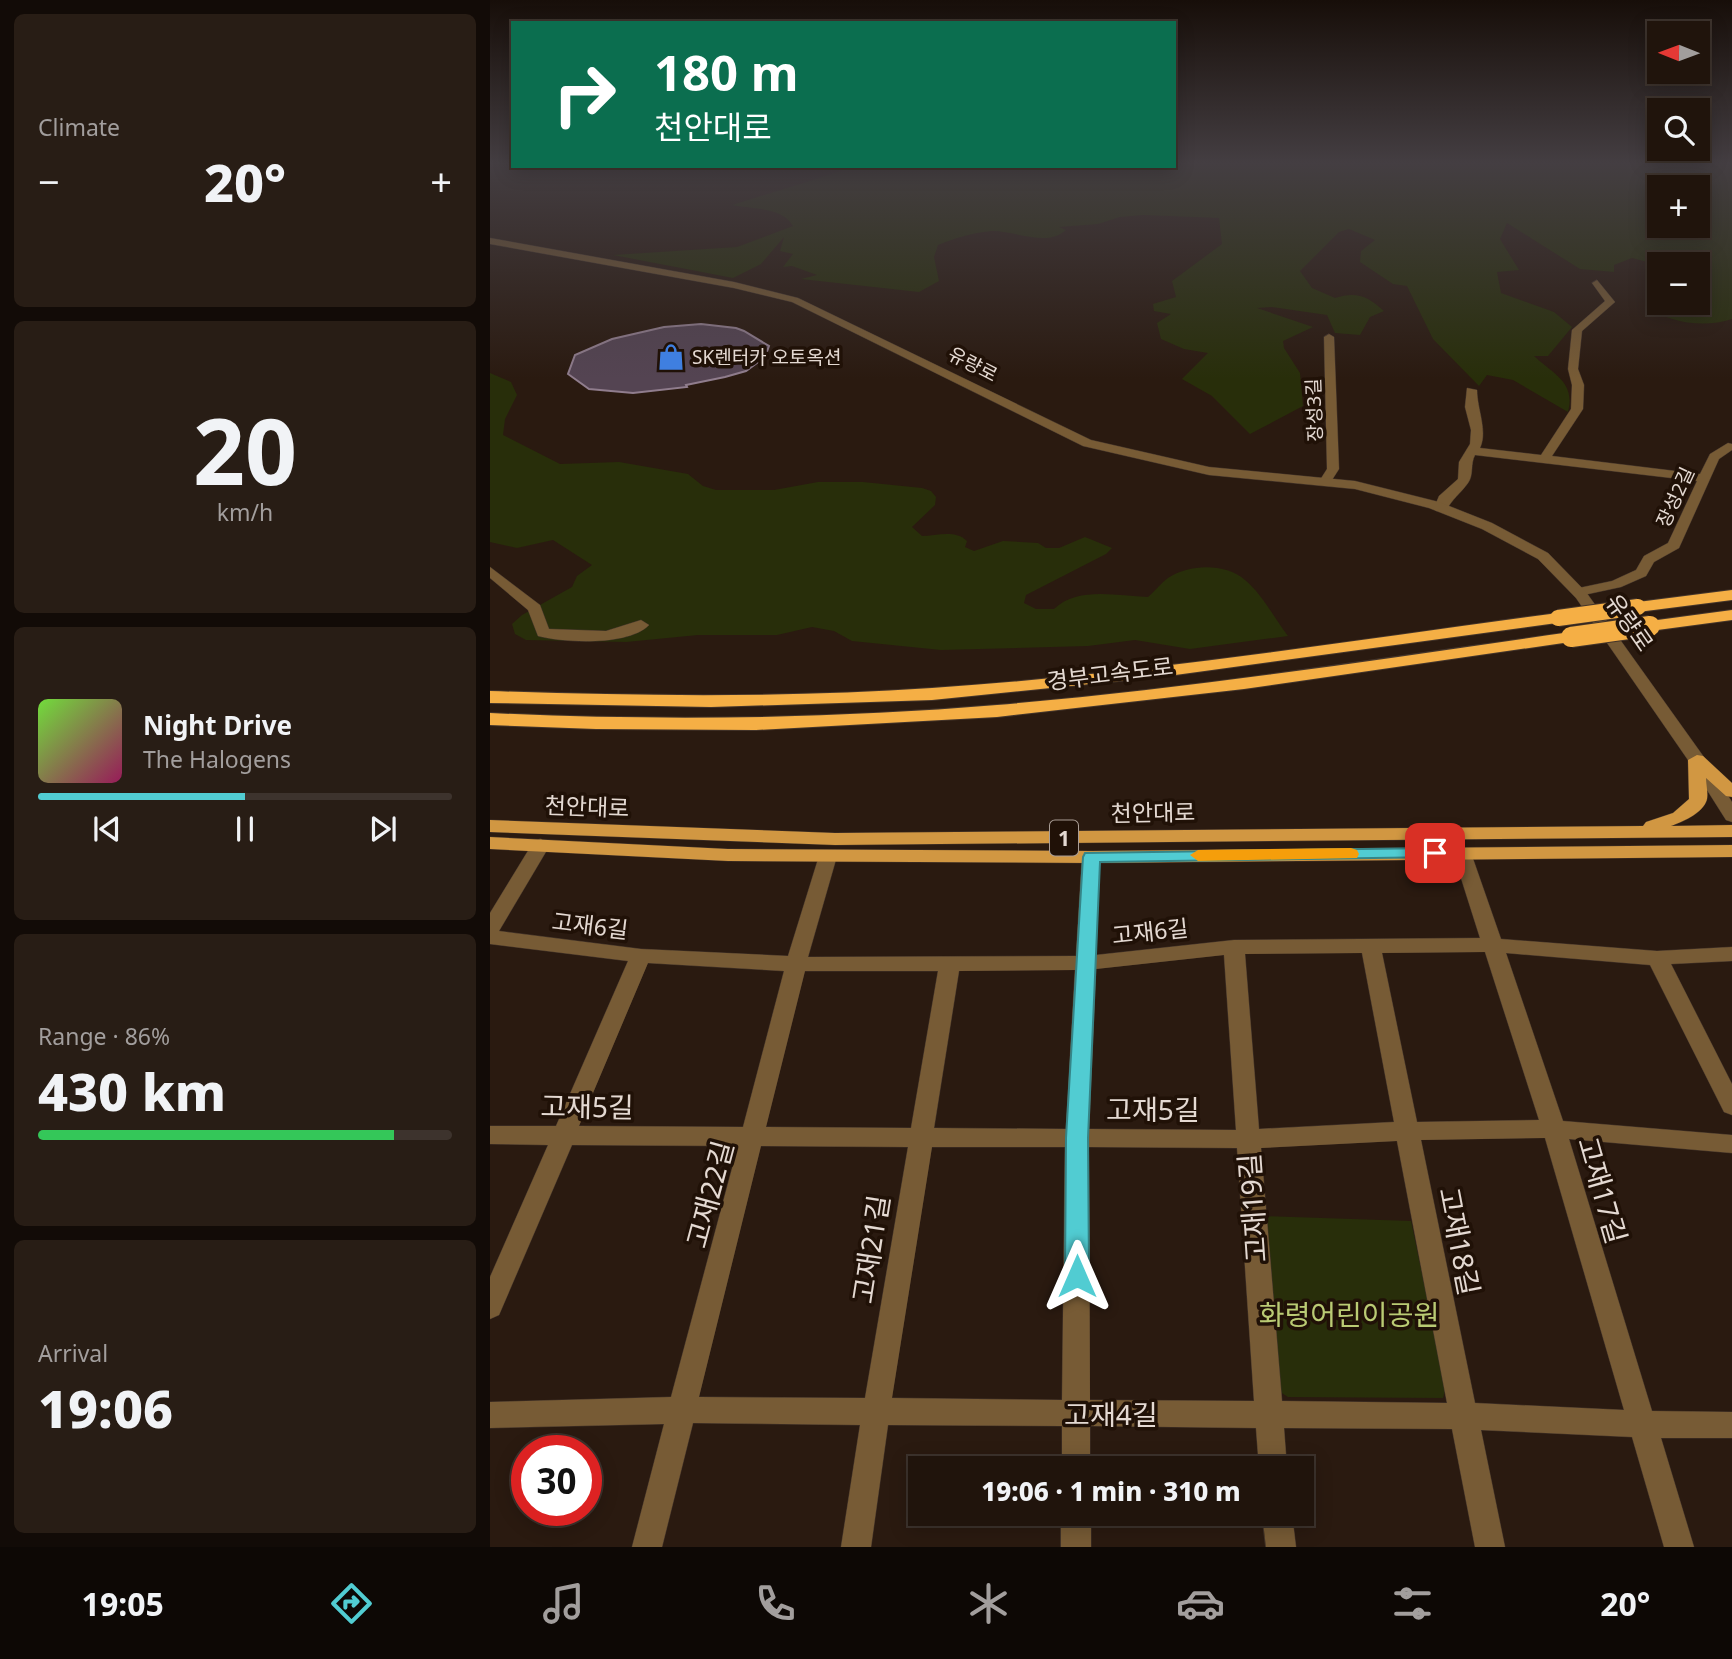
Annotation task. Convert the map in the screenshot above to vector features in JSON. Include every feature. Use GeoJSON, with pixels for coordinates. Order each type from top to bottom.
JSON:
{"type":"FeatureCollection","features":[{"type":"Feature","properties":{"kind":"highway","name":"경부고속도로"},"geometry":{"type":"LineString","coordinates":[[490,696],[791,700],[931,694],[1115,676],[1732,595]]}},
{"type":"Feature","properties":{"kind":"highway","name":"경부고속도로"},"geometry":{"type":"LineString","coordinates":[[490,719],[775,724],[929,716],[1288,677],[1732,615]]}},
{"type":"Feature","properties":{"kind":"main road"},"geometry":{"type":"LineString","coordinates":[[1697,760],[1732,792]]}},
{"type":"Feature","properties":{"kind":"main road"},"geometry":{"type":"LineString","coordinates":[[1638,831],[1679,817],[1698,801],[1697,760]]}},
{"type":"Feature","properties":{"kind":"main road","name":"천안대로"},"geometry":{"type":"LineString","coordinates":[[490,826],[835,839],[1732,831]]}},
{"type":"Feature","properties":{"kind":"main road","name":"천안대로"},"geometry":{"type":"LineString","coordinates":[[490,843],[728,855],[828,856],[1091,857],[1732,851]]}},
{"type":"Feature","properties":{"kind":"street","name":"유량로"},"geometry":{"type":"LineString","coordinates":[[490,241],[734,285],[795,300],[845,322],[1056,430],[1087,443],[1209,471],[1326,480],[1399,495],[1441,508],[1521,542],[1543,556],[1578,592],[1697,760],[1732,816]]}},
{"type":"Feature","properties":{"kind":"street"},"geometry":{"type":"LineString","coordinates":[[1544,459],[1577,409],[1578,385],[1573,369],[1577,330],[1610,302],[1597,283]]}},
{"type":"Feature","properties":{"kind":"street","name":"장성3길"},"geometry":{"type":"LineString","coordinates":[[1326,480],[1333,470],[1329,337]]}},
{"type":"Feature","properties":{"kind":"street"},"geometry":{"type":"LineString","coordinates":[[1441,508],[1444,499],[1464,480],[1465,462],[1476,444],[1477,430],[1471,407],[1471,390]]}},
{"type":"Feature","properties":{"kind":"street","name":"장성2길"},"geometry":{"type":"LineString","coordinates":[[1578,592],[1616,584],[1641,573],[1649,559],[1674,545],[1714,457],[1728,447]]}},
{"type":"Feature","properties":{"kind":"street"},"geometry":{"type":"LineString","coordinates":[[1472,451],[1705,478]]}},
{"type":"Feature","properties":{"kind":"street"},"geometry":{"type":"LineString","coordinates":[[490,571],[535,608],[543,633],[609,635],[629,633],[641,625]]}},
{"type":"Feature","properties":{"kind":"street"},"geometry":{"type":"LineString","coordinates":[[490,929],[541,845]]}},
{"type":"Feature","properties":{"kind":"street","name":"고재17길"},"geometry":{"type":"LineString","coordinates":[[1462,853],[1554,1129],[1679,1547]]}},
{"type":"Feature","properties":{"kind":"street","name":"고재22길"},"geometry":{"type":"LineString","coordinates":[[646,1547],[754,1138],[796,964],[828,856]]}},
{"type":"Feature","properties":{"kind":"street"},"geometry":{"type":"LineString","coordinates":[[1076,1456],[1077,1138],[1091,857]]}},
{"type":"Feature","properties":{"kind":"street","name":"고재6길"},"geometry":{"type":"LineString","coordinates":[[490,937],[641,956],[796,964],[1086,963],[1234,947],[1493,945],[1657,958],[1732,954]]}},
{"type":"Feature","properties":{"kind":"street","name":"고재19길"},"geometry":{"type":"LineString","coordinates":[[1234,947],[1246,1139],[1272,1456]]}},
{"type":"Feature","properties":{"kind":"street","name":"고재18길"},"geometry":{"type":"LineString","coordinates":[[1371,948],[1405,1131],[1490,1547]]}},
{"type":"Feature","properties":{"kind":"street"},"geometry":{"type":"LineString","coordinates":[[490,1307],[641,956]]}},
{"type":"Feature","properties":{"kind":"street"},"geometry":{"type":"LineString","coordinates":[[1657,958],[1732,1107]]}},
{"type":"Feature","properties":{"kind":"street","name":"고재21길"},"geometry":{"type":"LineString","coordinates":[[856,1547],[950,962]]}},
{"type":"Feature","properties":{"kind":"street","name":"고재5길"},"geometry":{"type":"LineString","coordinates":[[490,1135],[1246,1139],[1405,1131],[1554,1129],[1732,1144]]}},
{"type":"Feature","properties":{"kind":"street","name":"고재4길"},"geometry":{"type":"LineString","coordinates":[[490,1415],[683,1410],[1463,1416],[1732,1425]]}},
{"type":"Feature","properties":{"kind":"street"},"geometry":{"type":"LineString","coordinates":[[1076,1526],[1076,1547]]}},
{"type":"Feature","properties":{"kind":"street"},"geometry":{"type":"LineString","coordinates":[[1279,1526],[1281,1547]]}},
{"type":"Feature","properties":{"kind":"green space"},"geometry":{"type":"Polygon","coordinates":[[[771,234],[969,234],[938,245],[934,257],[939,281],[919,292],[801,279],[817,275],[792,266],[783,267],[793,254],[780,251],[784,237],[761,264],[733,278],[613,255],[737,247],[771,234]]]}},
{"type":"Feature","properties":{"kind":"green space"},"geometry":{"type":"Polygon","coordinates":[[[1016,234],[1059,234],[1030,237],[1016,234]]]}},
{"type":"Feature","properties":{"kind":"green space"},"geometry":{"type":"Polygon","coordinates":[[[1221,234],[1337,234],[1300,271],[1312,288],[1335,298],[1361,296],[1384,311],[1370,317],[1360,335],[1335,333],[1327,315],[1272,307],[1257,308],[1313,327],[1283,341],[1284,348],[1300,373],[1303,406],[1250,434],[1212,396],[1182,379],[1208,353],[1184,349],[1161,339],[1157,323],[1171,314],[1154,311],[1153,304],[1176,297],[1172,281],[1222,244],[1221,234]]]}},
{"type":"Feature","properties":{"kind":"green space"},"geometry":{"type":"Polygon","coordinates":[[[1361,234],[1502,234],[1500,239],[1519,270],[1497,272],[1501,293],[1554,312],[1572,327],[1548,356],[1534,356],[1566,386],[1570,402],[1568,412],[1513,380],[1487,375],[1479,386],[1433,339],[1407,286],[1393,284],[1360,262],[1361,251],[1375,240],[1361,234]]]}},
{"type":"Feature","properties":{"kind":"green space"},"geometry":{"type":"Polygon","coordinates":[[[1525,234],[1647,234],[1647,238],[1710,238],[1710,234],[1732,234],[1732,319],[1699,324],[1663,315],[1710,315],[1710,252],[1647,252],[1647,262],[1632,258],[1614,265],[1614,272],[1580,269],[1525,234]]]}},
{"type":"Feature","properties":{"kind":"green space"},"geometry":{"type":"Polygon","coordinates":[[[490,373],[511,382],[517,395],[505,419],[503,435],[560,464],[619,462],[688,474],[703,486],[716,490],[774,490],[818,482],[863,482],[922,488],[931,491],[936,497],[935,505],[912,527],[922,536],[957,535],[967,541],[965,547],[974,551],[1003,541],[1038,543],[1046,548],[1059,548],[1085,537],[1112,548],[1106,554],[1026,595],[1024,603],[1036,609],[1054,609],[1074,597],[1086,595],[1148,597],[1165,580],[1177,573],[1197,568],[1218,568],[1237,574],[1245,580],[1263,599],[1288,636],[1190,649],[1135,640],[1088,646],[941,650],[852,641],[834,631],[812,627],[777,635],[698,635],[626,642],[526,640],[515,634],[512,624],[522,615],[572,587],[577,576],[592,565],[553,540],[517,548],[490,542],[490,373]]]}},
{"type":"Feature","properties":{"kind":"green space","name":"화령어린이공원"},"geometry":{"type":"Polygon","coordinates":[[[1260,1216],[1411,1221],[1446,1388],[1443,1398],[1288,1397],[1274,1388],[1260,1216]]]}},
{"type":"Feature","properties":{"kind":"building","name":"SK렌터카 오토옥션"},"geometry":{"type":"Polygon","coordinates":[[[701,324],[744,331],[769,346],[765,357],[746,371],[725,377],[686,385],[687,387],[633,393],[589,389],[568,374],[575,355],[612,339],[664,327],[701,324]]]}},
{"type":"Feature","properties":{"kind":"slow traffic"},"geometry":{"type":"LineString","coordinates":[[1198,855],[1351,854]]}},
{"type":"Feature","properties":{"kind":"place","name":"SK렌터카 오토옥션"},"geometry":{"type":"Point","coordinates":[671,357]}},
{"type":"Feature","properties":{"kind":"route"},"geometry":{"type":"LineString","coordinates":[[1077,1276],[1077,1138],[1091,857],[1435,853]]}}]}
